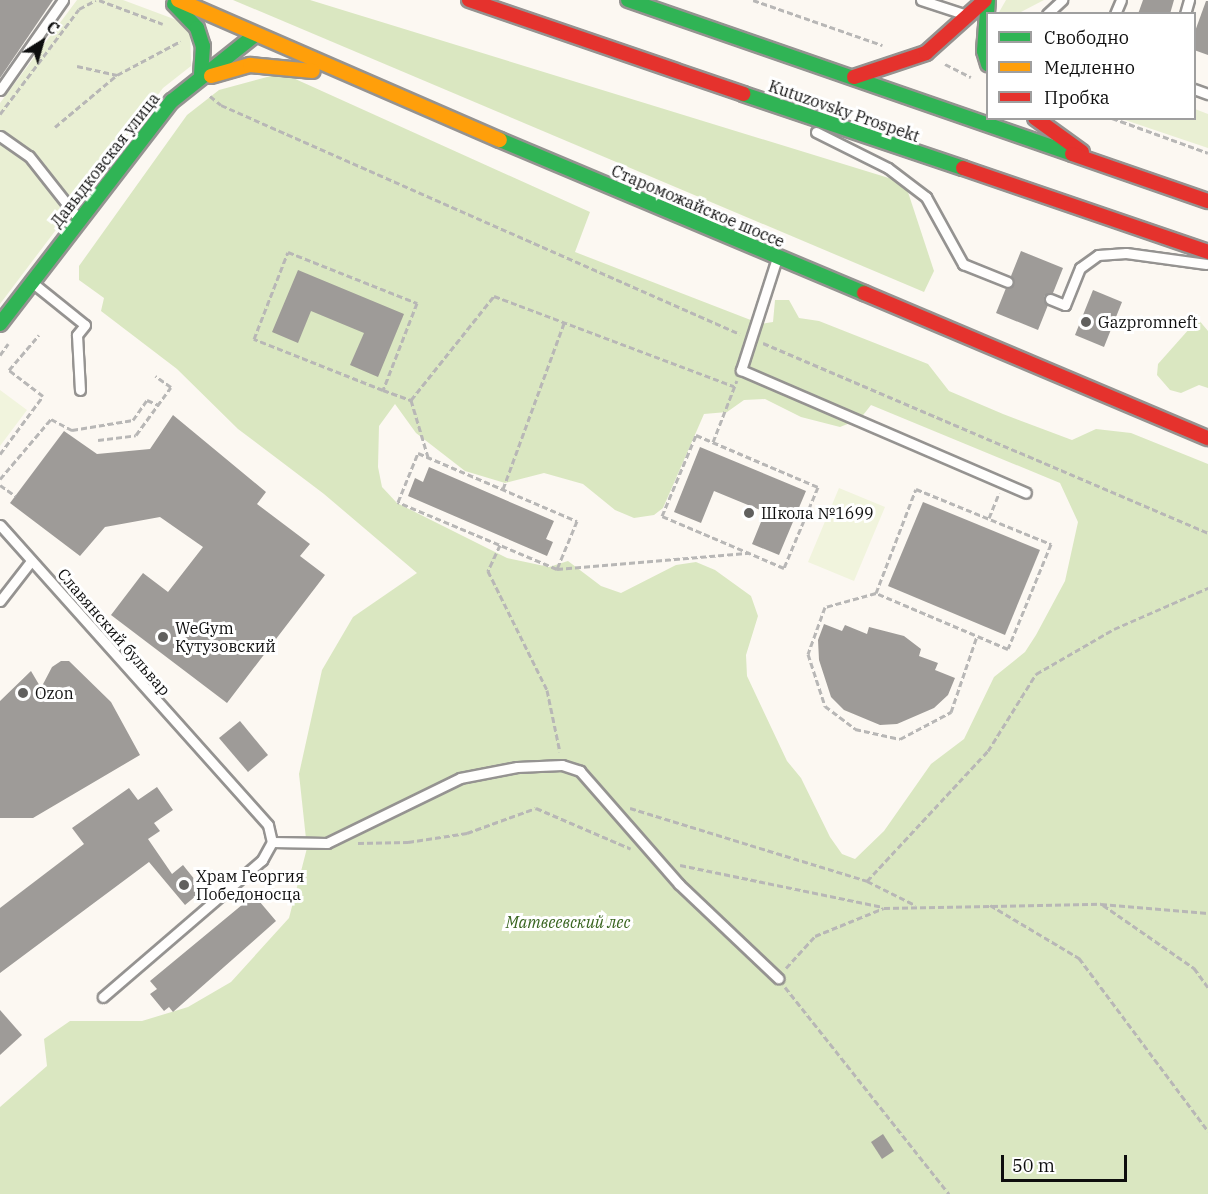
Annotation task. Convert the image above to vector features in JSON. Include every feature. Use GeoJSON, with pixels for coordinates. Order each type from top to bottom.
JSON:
{"type":"FeatureCollection","features":[{"type":"Feature","properties":{"kind":"main road"},"geometry":{"type":"LineString","coordinates":[[169,0],[197,28],[203,46],[201,75]]}},
{"type":"Feature","properties":{"kind":"main road","name":"Староможайское шоссе"},"geometry":{"type":"LineString","coordinates":[[178,0],[349,77],[1208,438]]}},
{"type":"Feature","properties":{"kind":"main road","name":"Kutuzovsky Prospekt"},"geometry":{"type":"LineString","coordinates":[[469,0],[1208,252]]}},
{"type":"Feature","properties":{"kind":"main road"},"geometry":{"type":"LineString","coordinates":[[628,0],[1208,201]]}},
{"type":"Feature","properties":{"kind":"main road"},"geometry":{"type":"LineString","coordinates":[[855,77],[926,53],[986,0]]}},
{"type":"Feature","properties":{"kind":"main road"},"geometry":{"type":"LineString","coordinates":[[986,0],[984,43],[986,57]]}},
{"type":"Feature","properties":{"kind":"main road","name":"Давыдковская улица"},"geometry":{"type":"LineString","coordinates":[[0,324],[78,218],[187,86],[255,36]]}},
{"type":"Feature","properties":{"kind":"main road"},"geometry":{"type":"LineString","coordinates":[[187,86],[250,65],[269,64],[349,77]]}},
{"type":"Feature","properties":{"kind":"main road"},"geometry":{"type":"LineString","coordinates":[[1038,120],[1095,161]]}},
{"type":"Feature","properties":{"kind":"lane"},"geometry":{"type":"LineString","coordinates":[[0,90],[63,0]]}},
{"type":"Feature","properties":{"kind":"lane"},"geometry":{"type":"LineString","coordinates":[[921,0],[969,16]]}},
{"type":"Feature","properties":{"kind":"lane"},"geometry":{"type":"LineString","coordinates":[[1049,12],[1062,0]]}},
{"type":"Feature","properties":{"kind":"lane"},"geometry":{"type":"LineString","coordinates":[[733,91],[888,168],[926,197],[963,264],[1008,282]]}},
{"type":"Feature","properties":{"kind":"lane"},"geometry":{"type":"LineString","coordinates":[[0,136],[29,156],[78,218]]}},
{"type":"Feature","properties":{"kind":"lane"},"geometry":{"type":"LineString","coordinates":[[1050,299],[1065,305],[1080,268],[1098,255],[1125,253],[1208,265]]}},
{"type":"Feature","properties":{"kind":"lane"},"geometry":{"type":"LineString","coordinates":[[777,258],[741,369],[1026,493]]}},
{"type":"Feature","properties":{"kind":"lane"},"geometry":{"type":"LineString","coordinates":[[32,283],[85,325],[77,335],[80,390]]}},
{"type":"Feature","properties":{"kind":"lane","name":"Славянский бульвар"},"geometry":{"type":"LineString","coordinates":[[0,525],[268,825],[272,842]]}},
{"type":"Feature","properties":{"kind":"lane"},"geometry":{"type":"LineString","coordinates":[[0,601],[31,561]]}},
{"type":"Feature","properties":{"kind":"lane"},"geometry":{"type":"LineString","coordinates":[[103,997],[262,860],[272,842],[327,843],[460,778],[517,767],[562,765],[580,771],[658,861],[730,935],[778,978]]}},
{"type":"Feature","properties":{"kind":"path"},"geometry":{"type":"LineString","coordinates":[[0,114],[79,9],[97,0],[175,28]]}},
{"type":"Feature","properties":{"kind":"path"},"geometry":{"type":"LineString","coordinates":[[753,0],[886,46]]}},
{"type":"Feature","properties":{"kind":"path"},"geometry":{"type":"LineString","coordinates":[[55,127],[117,75],[161,48],[191,37]]}},
{"type":"Feature","properties":{"kind":"path"},"geometry":{"type":"LineString","coordinates":[[926,53],[981,80]]}},
{"type":"Feature","properties":{"kind":"path"},"geometry":{"type":"LineString","coordinates":[[77,66],[117,75]]}},
{"type":"Feature","properties":{"kind":"path"},"geometry":{"type":"LineString","coordinates":[[208,93],[221,105],[751,338],[1208,533]]}},
{"type":"Feature","properties":{"kind":"path"},"geometry":{"type":"LineString","coordinates":[[1118,120],[1208,153]]}},
{"type":"Feature","properties":{"kind":"path"},"geometry":{"type":"LineString","coordinates":[[383,390],[417,303],[288,252],[254,339],[383,390],[411,400]]}},
{"type":"Feature","properties":{"kind":"path"},"geometry":{"type":"LineString","coordinates":[[411,400],[494,296],[734,386]]}},
{"type":"Feature","properties":{"kind":"path"},"geometry":{"type":"LineString","coordinates":[[503,489],[564,323]]}},
{"type":"Feature","properties":{"kind":"path"},"geometry":{"type":"LineString","coordinates":[[0,454],[43,396],[9,370],[39,335]]}},
{"type":"Feature","properties":{"kind":"path"},"geometry":{"type":"LineString","coordinates":[[713,442],[741,369]]}},
{"type":"Feature","properties":{"kind":"path"},"geometry":{"type":"LineString","coordinates":[[99,440],[136,435],[171,387],[155,376]]}},
{"type":"Feature","properties":{"kind":"path"},"geometry":{"type":"LineString","coordinates":[[0,479],[51,419],[72,430],[133,420],[147,400],[159,405]]}},
{"type":"Feature","properties":{"kind":"path"},"geometry":{"type":"LineString","coordinates":[[411,400],[428,457]]}},
{"type":"Feature","properties":{"kind":"path"},"geometry":{"type":"LineString","coordinates":[[696,435],[713,442],[818,487],[784,568],[662,516],[696,435]]}},
{"type":"Feature","properties":{"kind":"path"},"geometry":{"type":"LineString","coordinates":[[557,569],[577,521],[418,453],[398,502],[557,569],[750,553]]}},
{"type":"Feature","properties":{"kind":"path"},"geometry":{"type":"LineString","coordinates":[[989,518],[1002,483]]}},
{"type":"Feature","properties":{"kind":"path"},"geometry":{"type":"LineString","coordinates":[[0,485],[16,496]]}},
{"type":"Feature","properties":{"kind":"path"},"geometry":{"type":"LineString","coordinates":[[876,593],[916,489],[1051,544],[1008,649],[876,593],[825,607],[808,654],[825,706],[855,729],[900,739],[951,712],[977,636]]}},
{"type":"Feature","properties":{"kind":"path"},"geometry":{"type":"LineString","coordinates":[[500,545],[488,571],[547,690],[562,765]]}},
{"type":"Feature","properties":{"kind":"path"},"geometry":{"type":"LineString","coordinates":[[867,881],[988,751],[1036,674],[1114,629],[1208,588]]}},
{"type":"Feature","properties":{"kind":"path"},"geometry":{"type":"LineString","coordinates":[[605,800],[867,881],[917,906]]}},
{"type":"Feature","properties":{"kind":"path"},"geometry":{"type":"LineString","coordinates":[[327,843],[408,842],[467,833],[536,808],[658,861],[884,908],[990,904],[1101,904],[1208,913]]}},
{"type":"Feature","properties":{"kind":"path"},"geometry":{"type":"LineString","coordinates":[[990,904],[1079,958],[1208,1131]]}},
{"type":"Feature","properties":{"kind":"path"},"geometry":{"type":"LineString","coordinates":[[1101,904],[1194,968],[1208,987]]}},
{"type":"Feature","properties":{"kind":"path"},"geometry":{"type":"LineString","coordinates":[[884,908],[814,936],[778,978],[949,1194]]}},
{"type":"Feature","properties":{"kind":"green space"},"geometry":{"type":"Polygon","coordinates":[[[77,0],[123,0],[190,25],[191,66],[163,88],[0,304],[0,103],[77,0]]]}},
{"type":"Feature","properties":{"kind":"green space"},"geometry":{"type":"Polygon","coordinates":[[[233,0],[310,0],[905,183],[934,271],[924,292],[233,0]]]}},
{"type":"Feature","properties":{"kind":"green space"},"geometry":{"type":"Polygon","coordinates":[[[1006,0],[1044,0],[1021,12],[999,12],[1006,0]]]}},
{"type":"Feature","properties":{"kind":"green space","name":"Матвеевский лес"},"geometry":{"type":"Polygon","coordinates":[[[282,73],[590,212],[575,252],[761,324],[773,322],[775,300],[789,300],[799,318],[819,321],[928,364],[949,391],[1003,414],[1072,440],[1096,429],[1131,433],[1208,464],[1208,1194],[0,1194],[0,1107],[47,1066],[44,1039],[70,1021],[142,1021],[188,1007],[231,982],[289,918],[307,848],[299,774],[322,670],[353,617],[417,573],[324,494],[238,429],[177,369],[101,311],[104,298],[79,280],[79,266],[187,115],[219,90],[282,73]],[[765,399],[744,400],[727,412],[704,414],[663,508],[654,515],[634,518],[615,510],[583,484],[544,473],[505,483],[465,471],[416,433],[395,404],[379,426],[378,467],[382,487],[397,503],[507,558],[549,567],[568,561],[601,586],[621,593],[676,565],[696,562],[715,570],[751,596],[758,616],[746,655],[747,676],[787,761],[801,778],[830,837],[842,854],[855,859],[884,831],[931,764],[964,739],[994,677],[1025,652],[1065,581],[1078,522],[1060,483],[871,405],[860,419],[840,427],[801,417],[765,399]]]}},
{"type":"Feature","properties":{"kind":"green space"},"geometry":{"type":"Polygon","coordinates":[[[1196,109],[1208,114],[1208,148],[1125,120],[1196,120],[1196,109]]]}},
{"type":"Feature","properties":{"kind":"green space"},"geometry":{"type":"Polygon","coordinates":[[[1198,319],[1208,331],[1208,388],[1199,385],[1181,393],[1170,390],[1157,375],[1158,364],[1198,319]]]}},
{"type":"Feature","properties":{"kind":"green space"},"geometry":{"type":"Polygon","coordinates":[[[0,390],[27,410],[0,446],[0,390]]]}},
{"type":"Feature","properties":{"kind":"green space"},"geometry":{"type":"Polygon","coordinates":[[[839,488],[885,507],[854,581],[808,562],[839,488]]]}},
{"type":"Feature","properties":{"kind":"building"},"geometry":{"type":"Polygon","coordinates":[[[0,0],[53,0],[0,78],[0,0]]]}},
{"type":"Feature","properties":{"kind":"building"},"geometry":{"type":"Polygon","coordinates":[[[1143,0],[1174,0],[1171,12],[1139,12],[1143,0]]]}},
{"type":"Feature","properties":{"kind":"building"},"geometry":{"type":"Polygon","coordinates":[[[1206,1],[1208,1],[1208,55],[1196,51],[1196,28],[1206,1]]]}},
{"type":"Feature","properties":{"kind":"building"},"geometry":{"type":"Polygon","coordinates":[[[1021,251],[1063,268],[1053,293],[1044,296],[1048,305],[1038,330],[996,313],[1006,288],[1014,285],[1011,276],[1021,251]]]}},
{"type":"Feature","properties":{"kind":"building"},"geometry":{"type":"Polygon","coordinates":[[[298,270],[404,314],[378,377],[350,365],[364,333],[311,311],[298,343],[272,332],[298,270]]]}},
{"type":"Feature","properties":{"kind":"building"},"geometry":{"type":"Polygon","coordinates":[[[1093,290],[1122,302],[1104,347],[1075,335],[1093,290]]]}},
{"type":"Feature","properties":{"kind":"building"},"geometry":{"type":"Polygon","coordinates":[[[173,415],[266,492],[257,504],[310,544],[300,556],[325,575],[227,703],[111,615],[143,573],[168,592],[203,547],[160,517],[105,527],[80,556],[10,503],[64,431],[97,454],[150,449],[173,415]]]}},
{"type":"Feature","properties":{"kind":"building"},"geometry":{"type":"Polygon","coordinates":[[[700,447],[806,491],[779,555],[752,544],[765,512],[714,491],[701,523],[674,512],[700,447]]]}},
{"type":"Feature","properties":{"kind":"building"},"geometry":{"type":"Polygon","coordinates":[[[429,467],[554,521],[546,539],[553,542],[547,556],[408,496],[415,478],[423,482],[429,467]]]}},
{"type":"Feature","properties":{"kind":"building"},"geometry":{"type":"Polygon","coordinates":[[[923,502],[1040,550],[1005,635],[888,586],[923,502]]]}},
{"type":"Feature","properties":{"kind":"building"},"geometry":{"type":"Polygon","coordinates":[[[824,624],[842,631],[845,625],[867,634],[869,627],[904,636],[921,649],[919,656],[938,663],[935,670],[955,678],[948,695],[934,708],[897,724],[880,725],[844,710],[831,697],[819,660],[818,640],[824,624]]]}},
{"type":"Feature","properties":{"kind":"building"},"geometry":{"type":"Polygon","coordinates":[[[61,661],[69,661],[111,702],[140,755],[33,818],[0,818],[0,701],[31,671],[41,688],[52,667],[61,661]]]}},
{"type":"Feature","properties":{"kind":"building"},"geometry":{"type":"Polygon","coordinates":[[[240,721],[268,755],[248,772],[219,738],[240,721]]]}},
{"type":"Feature","properties":{"kind":"building"},"geometry":{"type":"Polygon","coordinates":[[[157,787],[173,810],[154,823],[160,831],[148,839],[172,874],[183,865],[203,890],[185,905],[149,862],[0,973],[0,908],[84,844],[72,828],[129,788],[138,800],[157,787]]]}},
{"type":"Feature","properties":{"kind":"building"},"geometry":{"type":"Polygon","coordinates":[[[254,895],[276,921],[173,1012],[169,1007],[164,1011],[150,994],[157,989],[150,981],[254,895]]]}},
{"type":"Feature","properties":{"kind":"building"},"geometry":{"type":"Polygon","coordinates":[[[0,1010],[22,1035],[0,1055],[0,1010]]]}},
{"type":"Feature","properties":{"kind":"building"},"geometry":{"type":"Polygon","coordinates":[[[883,1134],[894,1151],[882,1159],[871,1142],[883,1134]]]}},
{"type":"Feature","properties":{"kind":"traffic: fast"},"geometry":{"type":"LineString","coordinates":[[628,0],[1072,154]]}},
{"type":"Feature","properties":{"kind":"traffic: fast"},"geometry":{"type":"LineString","coordinates":[[987,12],[988,0]]}},
{"type":"Feature","properties":{"kind":"traffic: fast"},"geometry":{"type":"LineString","coordinates":[[174,4],[197,28],[203,46],[201,74]]}},
{"type":"Feature","properties":{"kind":"traffic: fast"},"geometry":{"type":"LineString","coordinates":[[986,26],[984,51],[986,58]]}},
{"type":"Feature","properties":{"kind":"traffic: fast"},"geometry":{"type":"LineString","coordinates":[[0,324],[172,101],[255,35]]}},
{"type":"Feature","properties":{"kind":"traffic: fast"},"geometry":{"type":"LineString","coordinates":[[743,94],[963,168]]}},
{"type":"Feature","properties":{"kind":"traffic: fast"},"geometry":{"type":"LineString","coordinates":[[500,140],[864,293]]}},
{"type":"Feature","properties":{"kind":"traffic: slow"},"geometry":{"type":"LineString","coordinates":[[178,0],[500,140]]}},
{"type":"Feature","properties":{"kind":"traffic: slow"},"geometry":{"type":"LineString","coordinates":[[211,76],[250,65],[313,71]]}},
{"type":"Feature","properties":{"kind":"traffic: jam"},"geometry":{"type":"LineString","coordinates":[[469,0],[743,94]]}},
{"type":"Feature","properties":{"kind":"traffic: jam"},"geometry":{"type":"LineString","coordinates":[[854,77],[926,53],[985,0]]}},
{"type":"Feature","properties":{"kind":"traffic: jam"},"geometry":{"type":"LineString","coordinates":[[1038,120],[1082,152]]}},
{"type":"Feature","properties":{"kind":"traffic: jam"},"geometry":{"type":"LineString","coordinates":[[1072,154],[1208,201]]}},
{"type":"Feature","properties":{"kind":"traffic: jam"},"geometry":{"type":"LineString","coordinates":[[963,168],[1208,252]]}},
{"type":"Feature","properties":{"kind":"traffic: jam"},"geometry":{"type":"LineString","coordinates":[[864,293],[1208,438]]}},
{"type":"Feature","properties":{"kind":"place","name":"Gazpromneft"},"geometry":{"type":"Point","coordinates":[1086,322]}},
{"type":"Feature","properties":{"kind":"place","name":"Школа №1699"},"geometry":{"type":"Point","coordinates":[749,513]}},
{"type":"Feature","properties":{"kind":"place","name":"WeGym Кутузовский"},"geometry":{"type":"Point","coordinates":[163,637]}},
{"type":"Feature","properties":{"kind":"place","name":"Ozon"},"geometry":{"type":"Point","coordinates":[23,693]}},
{"type":"Feature","properties":{"kind":"place","name":"Храм Георгия Победоносца"},"geometry":{"type":"Point","coordinates":[184,885]}}]}
